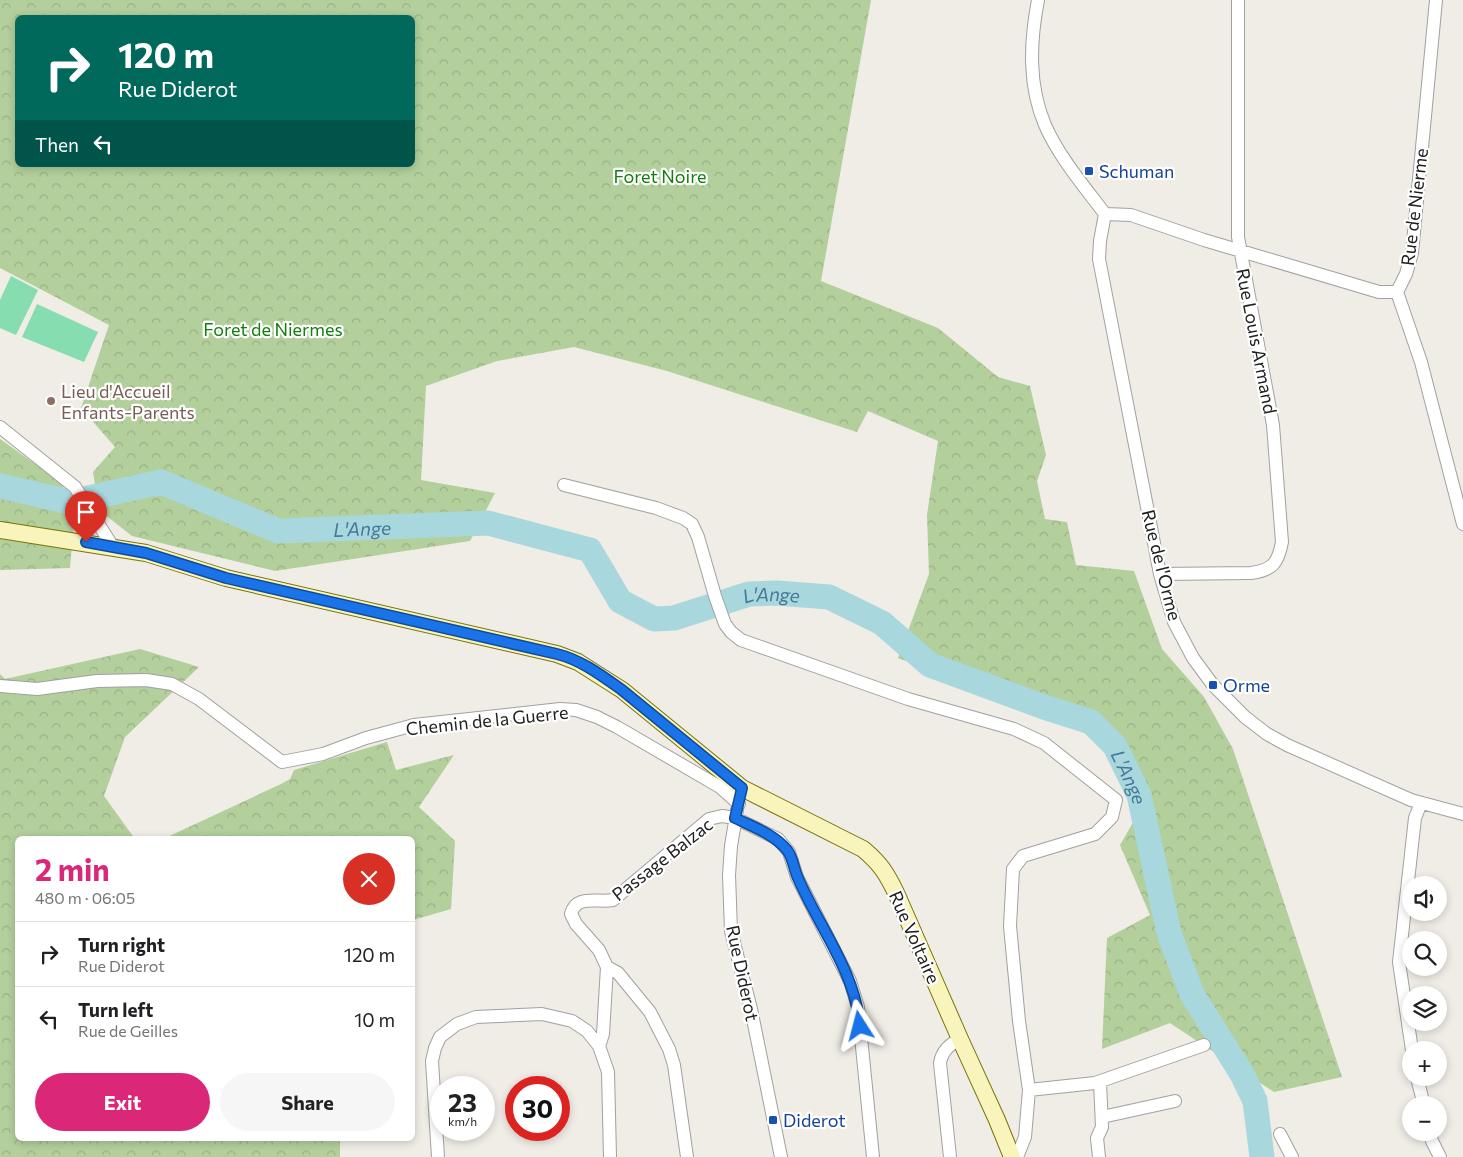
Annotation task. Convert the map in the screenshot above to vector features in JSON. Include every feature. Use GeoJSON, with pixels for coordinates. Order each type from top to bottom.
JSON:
{"type":"FeatureCollection","features":[{"type":"Feature","properties":{"kind":"street"},"geometry":{"type":"LineString","coordinates":[[1038,0],[1032,57],[1039,108],[1055,145],[1105,214],[1132,214],[1204,240],[1379,292],[1397,292],[1421,362],[1463,524]]}},
{"type":"Feature","properties":{"kind":"street","name":"Rue Louis Armand"},"geometry":{"type":"LineString","coordinates":[[1160,574],[1251,573],[1264,571],[1272,566],[1280,557],[1282,542],[1273,425],[1238,237],[1238,0]]}},
{"type":"Feature","properties":{"kind":"street","name":"Rue de Nierme"},"geometry":{"type":"LineString","coordinates":[[1397,292],[1406,274],[1412,253],[1436,0]]}},
{"type":"Feature","properties":{"kind":"street","name":"Rue de l'Orme"},"geometry":{"type":"LineString","coordinates":[[1105,214],[1099,259],[1160,574],[1174,622],[1193,658],[1219,692],[1245,717],[1267,734],[1287,745],[1420,803],[1463,814]]}},
{"type":"Feature","properties":{"kind":"street"},"geometry":{"type":"LineString","coordinates":[[0,427],[75,487],[113,546]]}},
{"type":"Feature","properties":{"kind":"street"},"geometry":{"type":"LineString","coordinates":[[564,485],[656,508],[684,518],[692,524],[698,537],[725,624],[741,640],[908,699],[1014,729],[1044,743],[1116,800],[1112,817],[1096,834],[1023,856],[1013,868],[1010,926],[1019,1021],[1029,1090],[1025,1137],[1018,1157]]}},
{"type":"Feature","properties":{"kind":"street","name":"Rue Voltaire"},"geometry":{"type":"LineString","coordinates":[[0,530],[113,546],[154,555],[226,578],[568,657],[601,675],[622,690],[741,796],[864,848],[879,862],[889,878],[1012,1157]]}},
{"type":"Feature","properties":{"kind":"street","name":"Chemin de la Guerre"},"geometry":{"type":"LineString","coordinates":[[0,686],[37,689],[97,681],[146,680],[172,684],[199,699],[282,762],[323,754],[366,738],[414,725],[560,709],[576,710],[598,717],[720,787],[741,796]]}},
{"type":"Feature","properties":{"kind":"street","name":"Rue Diderot"},"geometry":{"type":"LineString","coordinates":[[741,796],[735,818],[731,846],[729,875],[731,931],[751,1009],[781,1157]]}},
{"type":"Feature","properties":{"kind":"street"},"geometry":{"type":"LineString","coordinates":[[1411,1041],[1399,962],[1411,846],[1415,818],[1420,803]]}},
{"type":"Feature","properties":{"kind":"street","name":"Passage Balzac"},"geometry":{"type":"LineString","coordinates":[[687,1157],[674,1065],[669,1049],[650,1012],[618,973],[606,967],[598,950],[576,924],[571,914],[572,908],[576,903],[613,900],[710,819],[722,816],[735,818]]}},
{"type":"Feature","properties":{"kind":"street"},"geometry":{"type":"LineString","coordinates":[[735,818],[778,840],[789,852],[797,877],[850,981],[858,1007],[873,1157]]}},
{"type":"Feature","properties":{"kind":"street"},"geometry":{"type":"LineString","coordinates":[[599,1046],[602,1034],[606,967]]}},
{"type":"Feature","properties":{"kind":"street"},"geometry":{"type":"LineString","coordinates":[[438,1157],[432,1061],[434,1048],[440,1037],[457,1024],[476,1017],[542,1014],[572,1020],[587,1031],[599,1046],[608,1072],[610,1157]]}},
{"type":"Feature","properties":{"kind":"street"},"geometry":{"type":"LineString","coordinates":[[950,1157],[940,1063],[941,1055],[947,1047],[960,1039]]}},
{"type":"Feature","properties":{"kind":"street"},"geometry":{"type":"LineString","coordinates":[[1029,1090],[1100,1082],[1204,1044]]}},
{"type":"Feature","properties":{"kind":"street"},"geometry":{"type":"LineString","coordinates":[[1099,1157],[1096,1138],[1102,1127],[1100,1082]]}},
{"type":"Feature","properties":{"kind":"street"},"geometry":{"type":"LineString","coordinates":[[1102,1117],[1175,1101]]}},
{"type":"Feature","properties":{"kind":"street"},"geometry":{"type":"LineString","coordinates":[[1280,1134],[1292,1157]]}},
{"type":"Feature","properties":{"kind":"street"},"geometry":{"type":"LineString","coordinates":[[1432,1141],[1440,1157]]}},
{"type":"Feature","properties":{"kind":"green space","name":"Foret Noire"},"geometry":{"type":"Polygon","coordinates":[[[0,0],[871,0],[821,281],[938,328],[998,377],[1030,386],[1046,455],[1037,481],[1045,519],[1067,522],[1076,565],[1134,571],[1162,649],[1204,697],[1233,749],[1342,1077],[1274,1092],[1170,1023],[1102,1049],[1107,938],[1150,915],[1120,845],[1135,819],[1116,759],[1081,726],[898,658],[929,574],[927,515],[938,441],[868,411],[857,432],[667,371],[574,347],[497,361],[426,386],[421,480],[495,493],[470,541],[275,571],[132,536],[99,510],[93,472],[115,447],[81,408],[109,325],[0,268],[0,0]]]}},
{"type":"Feature","properties":{"kind":"green space"},"geometry":{"type":"Polygon","coordinates":[[[11,276],[38,290],[16,335],[0,328],[0,300],[11,276]]]}},
{"type":"Feature","properties":{"kind":"green space"},"geometry":{"type":"Polygon","coordinates":[[[37,304],[98,332],[84,362],[22,337],[37,304]]]}},
{"type":"Feature","properties":{"kind":"green space"},"geometry":{"type":"Polygon","coordinates":[[[0,439],[62,483],[74,521],[70,568],[0,570],[0,439]]]}},
{"type":"Feature","properties":{"kind":"green space"},"geometry":{"type":"Polygon","coordinates":[[[140,649],[199,667],[125,737],[104,796],[133,836],[15,836],[15,1141],[340,1141],[340,1157],[0,1157],[0,674],[5,679],[140,649]]]}},
{"type":"Feature","properties":{"kind":"green space"},"geometry":{"type":"Polygon","coordinates":[[[387,742],[396,770],[454,755],[419,807],[455,841],[451,909],[415,919],[415,836],[169,836],[281,784],[290,779],[294,770],[387,742]]]}},
{"type":"Feature","properties":{"kind":"waterway","name":"L'Ange"},"geometry":{"type":"LineString","coordinates":[[0,486],[70,502],[161,482],[278,531],[488,523],[590,550],[620,601],[654,619],[674,618],[749,594],[777,593],[829,597],[882,623],[930,665],[1044,707],[1091,722],[1115,746],[1139,795],[1169,933],[1192,994],[1242,1074],[1255,1101],[1262,1157]]}},
{"type":"Feature","properties":{"kind":"place","name":"Schuman"},"geometry":{"type":"Point","coordinates":[1089,171]}},
{"type":"Feature","properties":{"kind":"place","name":"Lieu d'Accueil Enfants-Parents"},"geometry":{"type":"Point","coordinates":[51,401]}},
{"type":"Feature","properties":{"kind":"place","name":"Orme"},"geometry":{"type":"Point","coordinates":[1213,685]}},
{"type":"Feature","properties":{"kind":"place","name":"Diderot"},"geometry":{"type":"Point","coordinates":[773,1120]}},
{"type":"Feature","properties":{"kind":"route"},"geometry":{"type":"LineString","coordinates":[[86,542],[146,553],[226,578],[557,654],[568,657],[601,675],[742,788],[735,818],[778,840],[789,852],[797,877],[850,981],[858,1007],[860,1026]]}},
{"type":"Feature","properties":{"kind":"park label","name":"Foret de Niermes"},"geometry":{"type":"Point","coordinates":[273,329]}}]}
